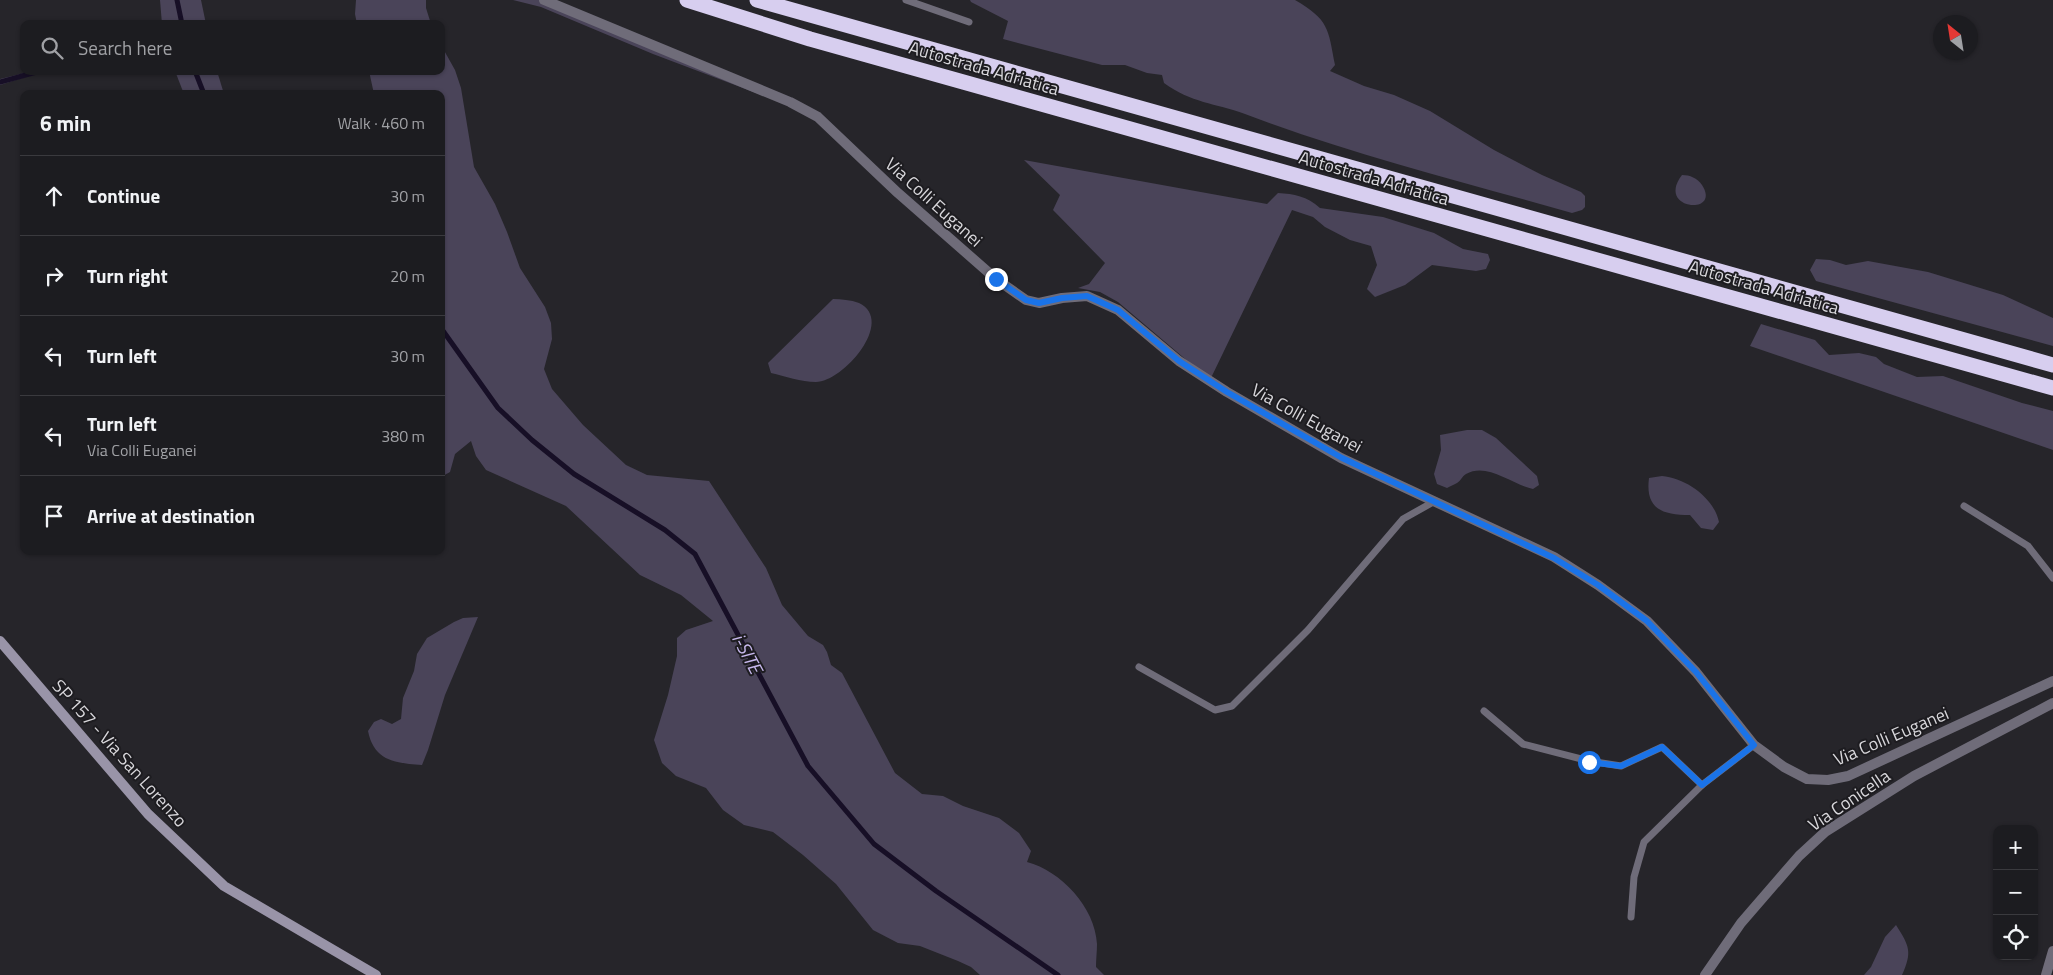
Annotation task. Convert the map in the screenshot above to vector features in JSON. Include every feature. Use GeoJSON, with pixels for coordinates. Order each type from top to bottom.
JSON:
{"type":"FeatureCollection","features":[{"type":"Feature","properties":{"kind":"highway","name":"Autostrada Adriatica"},"geometry":{"type":"LineString","coordinates":[[687,0],[819,41],[2053,388]]}},
{"type":"Feature","properties":{"kind":"highway","name":"Autostrada Adriatica"},"geometry":{"type":"LineString","coordinates":[[757,0],[2053,365]]}},
{"type":"Feature","properties":{"kind":"main road","name":"SP 157 - Via San Lorenzo"},"geometry":{"type":"LineString","coordinates":[[0,641],[148,814],[224,886],[376,975]]}},
{"type":"Feature","properties":{"kind":"street","name":"Via Colli Euganei"},"geometry":{"type":"LineString","coordinates":[[544,0],[790,102],[818,116],[912,205],[996,279],[1026,300],[1039,303],[1062,298],[1087,296],[1118,310],[1179,361],[1227,392],[1342,458],[1554,558],[1598,585],[1647,621],[1696,672],[1754,745],[1784,767],[1808,779],[1828,780],[1848,776],[2053,681]]}},
{"type":"Feature","properties":{"kind":"street","name":"Via Conicella"},"geometry":{"type":"LineString","coordinates":[[1705,975],[1741,923],[1799,856],[1825,832],[1914,776],[2053,703]]}},
{"type":"Feature","properties":{"kind":"street"},"geometry":{"type":"LineString","coordinates":[[2046,975],[2053,951]]}},
{"type":"Feature","properties":{"kind":"lane"},"geometry":{"type":"LineString","coordinates":[[906,0],[969,22]]}},
{"type":"Feature","properties":{"kind":"lane"},"geometry":{"type":"LineString","coordinates":[[1139,667],[1215,710],[1232,706],[1308,630],[1403,519],[1435,501]]}},
{"type":"Feature","properties":{"kind":"lane"},"geometry":{"type":"LineString","coordinates":[[1964,506],[2028,546],[2053,578]]}},
{"type":"Feature","properties":{"kind":"lane"},"geometry":{"type":"LineString","coordinates":[[1484,711],[1523,744],[1589,762],[1621,766],[1662,747],[1702,785]]}},
{"type":"Feature","properties":{"kind":"lane"},"geometry":{"type":"LineString","coordinates":[[1631,917],[1634,877],[1644,842],[1702,785],[1754,745]]}},
{"type":"Feature","properties":{"kind":"shaded area"},"geometry":{"type":"Polygon","coordinates":[[[160,0],[201,0],[205,20],[162,20],[160,0]]]}},
{"type":"Feature","properties":{"kind":"shaded area"},"geometry":{"type":"Polygon","coordinates":[[[356,0],[426,0],[430,20],[356,20],[356,0]]]}},
{"type":"Feature","properties":{"kind":"shaded area"},"geometry":{"type":"Polygon","coordinates":[[[513,0],[540,0],[769,98],[653,54],[541,7],[513,0]]]}},
{"type":"Feature","properties":{"kind":"shaded area"},"geometry":{"type":"Polygon","coordinates":[[[970,0],[1295,0],[1315,13],[1325,26],[1331,42],[1335,65],[1330,71],[1430,111],[1494,150],[1542,175],[1581,192],[1585,196],[1585,207],[1572,213],[1407,167],[1325,142],[1234,110],[1194,99],[1164,83],[1162,75],[1147,73],[1125,65],[1102,65],[1003,39],[1008,21],[970,0]]]}},
{"type":"Feature","properties":{"kind":"shaded area"},"geometry":{"type":"Polygon","coordinates":[[[445,52],[455,70],[461,88],[474,167],[495,204],[520,268],[545,307],[551,323],[552,339],[544,369],[552,389],[583,425],[626,465],[647,475],[709,481],[766,568],[782,605],[808,636],[823,645],[831,665],[842,673],[895,773],[922,794],[943,796],[963,806],[999,818],[1019,833],[1031,851],[1027,862],[1052,873],[1064,882],[1083,904],[1095,930],[1097,944],[1096,967],[1104,975],[980,975],[971,967],[920,946],[898,943],[873,930],[836,884],[773,832],[744,825],[723,810],[706,788],[676,776],[662,763],[654,740],[668,695],[677,656],[677,638],[686,630],[713,621],[681,595],[640,575],[566,506],[486,470],[476,456],[471,441],[455,454],[450,472],[445,475],[445,90],[373,90],[370,75],[445,75],[445,52]]]}},
{"type":"Feature","properties":{"kind":"shaded area"},"geometry":{"type":"Polygon","coordinates":[[[20,74],[31,75],[0,85],[0,79],[20,74]]]}},
{"type":"Feature","properties":{"kind":"shaded area"},"geometry":{"type":"Polygon","coordinates":[[[177,75],[218,75],[223,90],[182,90],[177,75]]]}},
{"type":"Feature","properties":{"kind":"shaded area"},"geometry":{"type":"Polygon","coordinates":[[[1024,160],[1267,204],[1278,193],[1295,195],[1305,198],[1320,208],[1383,217],[1434,233],[1463,249],[1488,254],[1490,260],[1486,269],[1476,271],[1432,265],[1405,285],[1375,297],[1367,289],[1377,265],[1371,246],[1350,240],[1325,227],[1313,217],[1292,210],[1210,380],[1118,302],[1100,292],[1078,288],[1089,284],[1105,263],[1053,210],[1060,195],[1024,160]]]}},
{"type":"Feature","properties":{"kind":"shaded area"},"geometry":{"type":"Polygon","coordinates":[[[1682,175],[1693,177],[1702,185],[1706,195],[1704,201],[1697,205],[1689,205],[1682,202],[1677,196],[1676,187],[1682,175]]]}},
{"type":"Feature","properties":{"kind":"shaded area"},"geometry":{"type":"Polygon","coordinates":[[[1816,259],[1830,260],[1846,265],[1868,261],[1928,272],[2003,295],[2053,318],[2053,346],[1816,281],[1810,270],[1816,259]]]}},
{"type":"Feature","properties":{"kind":"shaded area"},"geometry":{"type":"Polygon","coordinates":[[[833,299],[859,303],[869,312],[872,323],[869,336],[851,362],[827,379],[816,382],[771,373],[768,363],[833,299]]]}},
{"type":"Feature","properties":{"kind":"shaded area"},"geometry":{"type":"Polygon","coordinates":[[[1761,324],[1815,340],[1829,355],[1859,353],[1876,357],[1884,364],[1917,377],[1943,376],[2022,403],[2053,411],[2053,450],[1750,346],[1761,324]]]}},
{"type":"Feature","properties":{"kind":"shaded area"},"geometry":{"type":"Polygon","coordinates":[[[1467,430],[1482,430],[1496,438],[1537,476],[1539,485],[1533,489],[1491,472],[1482,471],[1466,474],[1458,482],[1447,488],[1437,484],[1434,474],[1441,450],[1440,435],[1467,430]]]}},
{"type":"Feature","properties":{"kind":"shaded area"},"geometry":{"type":"Polygon","coordinates":[[[1662,476],[1689,485],[1705,497],[1716,513],[1719,522],[1713,530],[1701,528],[1690,515],[1671,514],[1658,508],[1653,503],[1648,488],[1649,478],[1662,476]]]}},
{"type":"Feature","properties":{"kind":"shaded area"},"geometry":{"type":"Polygon","coordinates":[[[478,617],[445,695],[422,765],[395,761],[381,754],[375,749],[368,731],[374,722],[381,719],[392,724],[401,719],[403,698],[414,671],[417,654],[427,638],[463,618],[478,617]]]}},
{"type":"Feature","properties":{"kind":"shaded area"},"geometry":{"type":"Polygon","coordinates":[[[1896,925],[1907,944],[1908,950],[1907,961],[1902,975],[1864,975],[1871,967],[1885,937],[1896,925]]]}},
{"type":"Feature","properties":{"kind":"waterway","name":"i-SITE"},"geometry":{"type":"LineString","coordinates":[[177,0],[181,20]]}},
{"type":"Feature","properties":{"kind":"waterway"},"geometry":{"type":"LineString","coordinates":[[0,82],[25,75]]}},
{"type":"Feature","properties":{"kind":"waterway","name":"i-SITE"},"geometry":{"type":"LineString","coordinates":[[197,75],[202,90]]}},
{"type":"Feature","properties":{"kind":"waterway","name":"i-SITE"},"geometry":{"type":"LineString","coordinates":[[445,334],[498,408],[532,440],[574,474],[665,530],[695,554],[808,766],[874,844],[936,891],[1058,975]]}},
{"type":"Feature","properties":{"kind":"route"},"geometry":{"type":"LineString","coordinates":[[996,279],[1026,300],[1039,303],[1062,298],[1087,296],[1118,310],[1179,361],[1227,392],[1342,458],[1554,558],[1598,585],[1647,621],[1696,672],[1754,745],[1702,785],[1673,755],[1662,747],[1621,766],[1589,762]]}}]}
